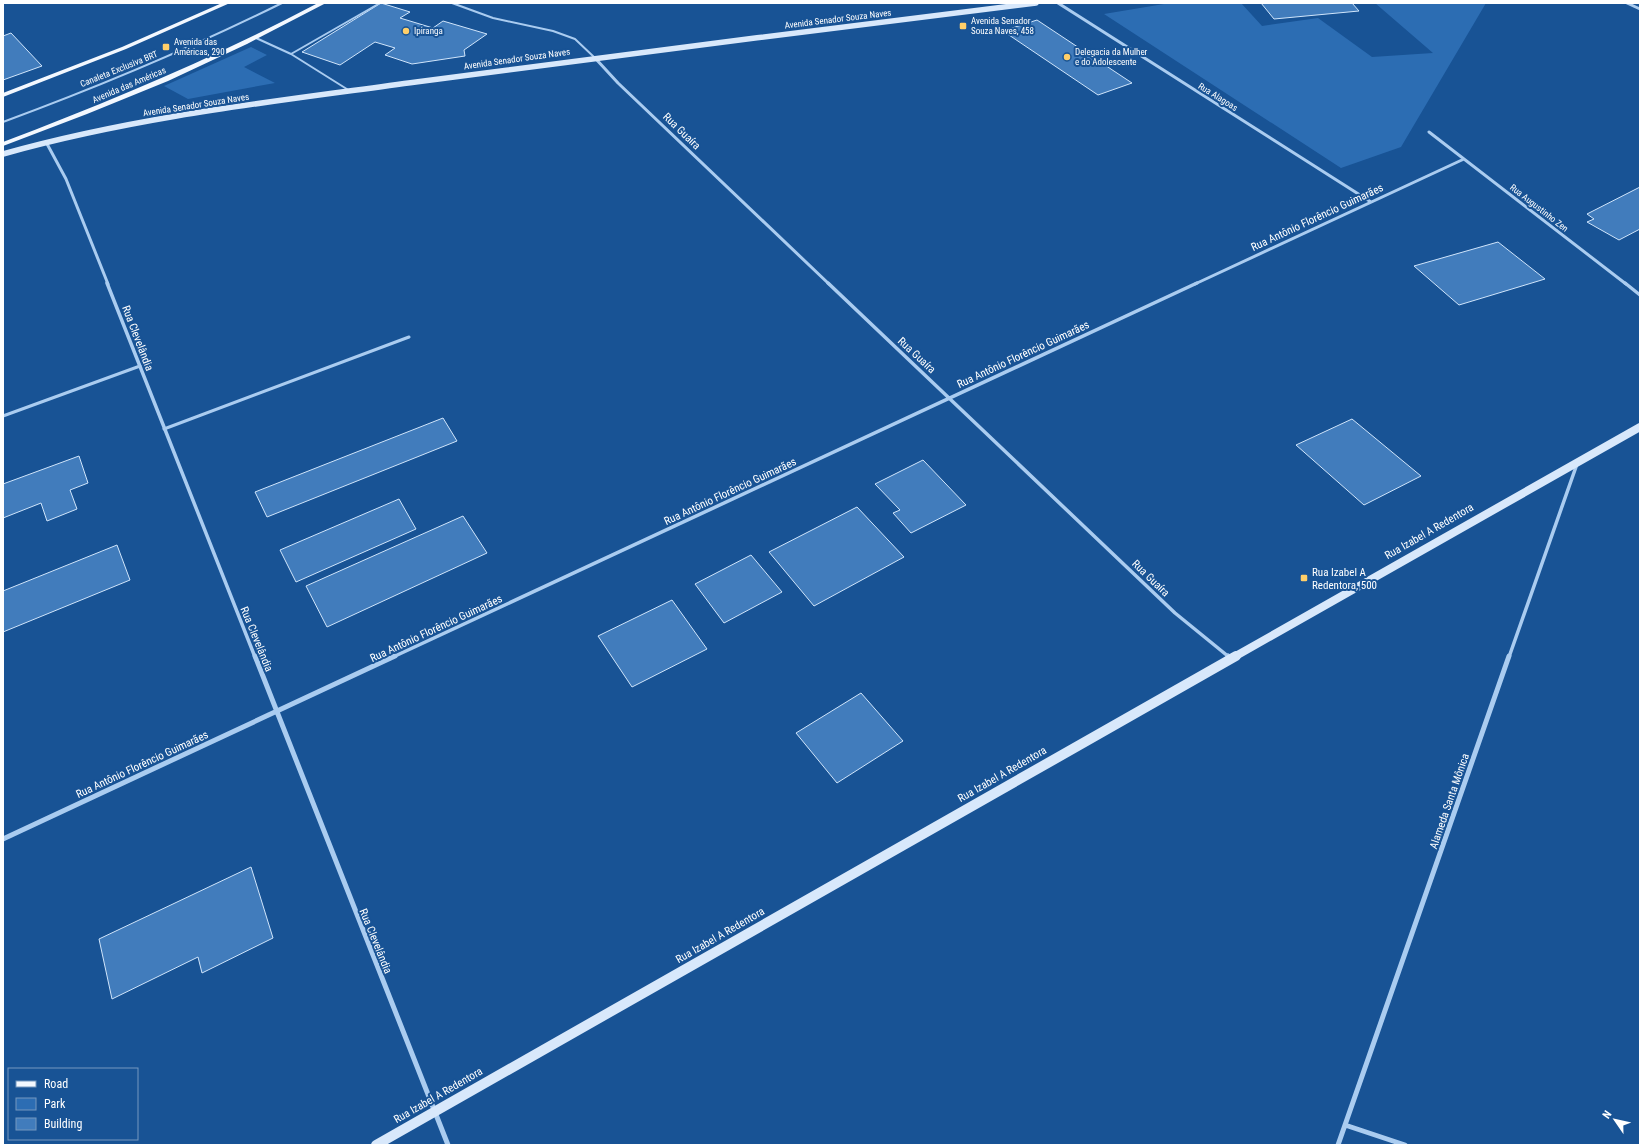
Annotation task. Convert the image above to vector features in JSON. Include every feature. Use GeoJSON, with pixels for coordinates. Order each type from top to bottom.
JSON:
{"type":"FeatureCollection","features":[{"type":"Feature","properties":{"kind":"main road"},"geometry":{"type":"LineString","coordinates":[[3,95],[124,48],[228,3]]}},
{"type":"Feature","properties":{"kind":"main road","name":"Avenida das Américas"},"geometry":{"type":"LineString","coordinates":[[3,144],[160,82],[256,38],[323,3]]}},
{"type":"Feature","properties":{"kind":"main road","name":"Avenida Senador Souza Naves"},"geometry":{"type":"LineString","coordinates":[[3,154],[46,142],[198,112],[595,58],[1036,3]]}},
{"type":"Feature","properties":{"kind":"main road","name":"Rua Izabel A Redentora"},"geometry":{"type":"LineString","coordinates":[[376,1145],[1640,427]]}},
{"type":"Feature","properties":{"kind":"street","name":"Rua Alagoas"},"geometry":{"type":"LineString","coordinates":[[1058,3],[1371,202]]}},
{"type":"Feature","properties":{"kind":"street"},"geometry":{"type":"LineString","coordinates":[[1627,3],[1640,9]]}},
{"type":"Feature","properties":{"kind":"street","name":"Rua Guaíra"},"geometry":{"type":"LineString","coordinates":[[595,58],[618,84],[1176,613],[1231,659]]}},
{"type":"Feature","properties":{"kind":"street","name":"Rua Augustinho Zen"},"geometry":{"type":"LineString","coordinates":[[1429,132],[1640,295]]}},
{"type":"Feature","properties":{"kind":"street","name":"Rua Clevelândia"},"geometry":{"type":"LineString","coordinates":[[46,142],[66,179],[448,1145]]}},
{"type":"Feature","properties":{"kind":"street","name":"Rua Antônio Florêncio Guimarães"},"geometry":{"type":"LineString","coordinates":[[3,839],[1464,159]]}},
{"type":"Feature","properties":{"kind":"street","name":"Alameda Santa Mônica"},"geometry":{"type":"LineString","coordinates":[[1338,1145],[1577,462]]}},
{"type":"Feature","properties":{"kind":"street"},"geometry":{"type":"LineString","coordinates":[[1345,1125],[1405,1145]]}},
{"type":"Feature","properties":{"kind":"lane","name":"Canaleta Exclusiva BRT"},"geometry":{"type":"LineString","coordinates":[[3,122],[133,72],[188,48],[282,3]]}},
{"type":"Feature","properties":{"kind":"lane"},"geometry":{"type":"LineString","coordinates":[[291,54],[380,3]]}},
{"type":"Feature","properties":{"kind":"lane"},"geometry":{"type":"LineString","coordinates":[[452,3],[494,18],[553,31],[575,39],[595,58]]}},
{"type":"Feature","properties":{"kind":"lane"},"geometry":{"type":"LineString","coordinates":[[256,38],[291,54],[351,91]]}},
{"type":"Feature","properties":{"kind":"lane"},"geometry":{"type":"LineString","coordinates":[[164,429],[409,338]]}},
{"type":"Feature","properties":{"kind":"lane"},"geometry":{"type":"LineString","coordinates":[[3,416],[140,366]]}},
{"type":"Feature","properties":{"kind":"green space"},"geometry":{"type":"Polygon","coordinates":[[[1170,3],[1241,3],[1262,26],[1318,18],[1372,57],[1433,53],[1375,3],[1486,3],[1401,147],[1341,168],[1104,14],[1170,3]]]}},
{"type":"Feature","properties":{"kind":"green space"},"geometry":{"type":"Polygon","coordinates":[[[251,47],[267,55],[244,67],[275,83],[188,99],[164,86],[251,47]]]}},
{"type":"Feature","properties":{"kind":"building","name":"Ipiranga"},"geometry":{"type":"Polygon","coordinates":[[[381,3],[410,12],[400,18],[433,28],[443,21],[487,34],[464,50],[465,56],[412,64],[385,55],[395,48],[375,42],[340,65],[302,52],[381,3]]]}},
{"type":"Feature","properties":{"kind":"building"},"geometry":{"type":"Polygon","coordinates":[[[1261,3],[1352,3],[1359,11],[1274,19],[1261,3]]]}},
{"type":"Feature","properties":{"kind":"building","name":"Delegacia da Mulher e do Adolescente"},"geometry":{"type":"Polygon","coordinates":[[[1037,20],[1132,83],[1098,95],[1003,31],[1037,20]]]}},
{"type":"Feature","properties":{"kind":"building"},"geometry":{"type":"Polygon","coordinates":[[[11,33],[42,66],[3,80],[3,36],[11,33]]]}},
{"type":"Feature","properties":{"kind":"building"},"geometry":{"type":"Polygon","coordinates":[[[1640,187],[1640,229],[1619,240],[1587,222],[1594,219],[1587,214],[1640,187]]]}},
{"type":"Feature","properties":{"kind":"building"},"geometry":{"type":"Polygon","coordinates":[[[1498,242],[1545,279],[1459,305],[1414,266],[1498,242]]]}},
{"type":"Feature","properties":{"kind":"building"},"geometry":{"type":"Polygon","coordinates":[[[443,418],[457,441],[267,517],[255,492],[443,418]]]}},
{"type":"Feature","properties":{"kind":"building"},"geometry":{"type":"Polygon","coordinates":[[[1352,419],[1421,476],[1364,505],[1296,445],[1352,419]]]}},
{"type":"Feature","properties":{"kind":"building"},"geometry":{"type":"Polygon","coordinates":[[[79,456],[88,483],[70,490],[77,509],[47,521],[41,503],[3,518],[3,484],[79,456]]]}},
{"type":"Feature","properties":{"kind":"building"},"geometry":{"type":"Polygon","coordinates":[[[923,460],[966,505],[911,533],[893,513],[900,510],[875,484],[923,460]]]}},
{"type":"Feature","properties":{"kind":"building"},"geometry":{"type":"Polygon","coordinates":[[[399,499],[416,529],[296,582],[280,550],[399,499]]]}},
{"type":"Feature","properties":{"kind":"building"},"geometry":{"type":"Polygon","coordinates":[[[857,507],[904,557],[814,606],[769,552],[857,507]]]}},
{"type":"Feature","properties":{"kind":"building"},"geometry":{"type":"Polygon","coordinates":[[[463,516],[487,553],[327,627],[306,586],[463,516]]]}},
{"type":"Feature","properties":{"kind":"building"},"geometry":{"type":"Polygon","coordinates":[[[117,545],[130,580],[3,632],[3,591],[117,545]]]}},
{"type":"Feature","properties":{"kind":"building"},"geometry":{"type":"Polygon","coordinates":[[[751,555],[782,592],[724,623],[695,584],[751,555]]]}},
{"type":"Feature","properties":{"kind":"building"},"geometry":{"type":"Polygon","coordinates":[[[672,600],[707,649],[632,687],[598,636],[672,600]]]}},
{"type":"Feature","properties":{"kind":"building"},"geometry":{"type":"Polygon","coordinates":[[[861,693],[903,741],[837,783],[796,733],[861,693]]]}},
{"type":"Feature","properties":{"kind":"building"},"geometry":{"type":"Polygon","coordinates":[[[251,867],[273,938],[202,973],[198,957],[112,999],[99,939],[251,867]]]}},
{"type":"Feature","properties":{"kind":"place","name":"Avenida Senador Souza Naves, 458"},"geometry":{"type":"Point","coordinates":[963,26]}},
{"type":"Feature","properties":{"kind":"place","name":"Ipiranga"},"geometry":{"type":"Point","coordinates":[406,31]}},
{"type":"Feature","properties":{"kind":"place","name":"Avenida das Américas, 290"},"geometry":{"type":"Point","coordinates":[166,47]}},
{"type":"Feature","properties":{"kind":"place","name":"Delegacia da Mulher e do Adolescente"},"geometry":{"type":"Point","coordinates":[1067,57]}},
{"type":"Feature","properties":{"kind":"place","name":"Rua Izabel A Redentora, 500"},"geometry":{"type":"Point","coordinates":[1304,578]}}]}
